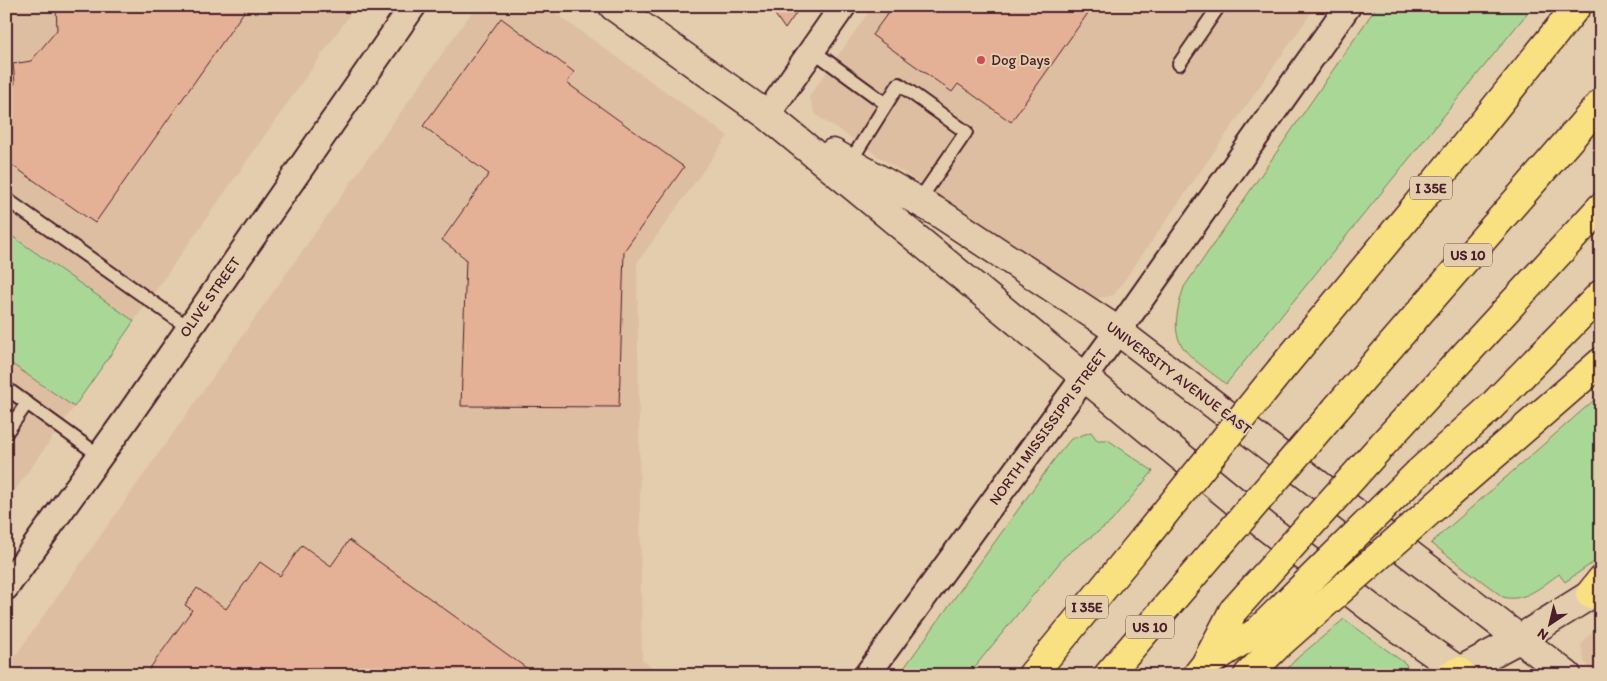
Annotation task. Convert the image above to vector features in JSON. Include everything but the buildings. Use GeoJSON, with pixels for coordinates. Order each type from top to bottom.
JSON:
{"type":"FeatureCollection","features":[{"type":"Feature","properties":{"kind":"highway","name":"I 35E"},"geometry":{"type":"LineString","coordinates":[[1032,675],[1412,211],[1577,6]]}},
{"type":"Feature","properties":{"kind":"highway","name":"US 10"},"geometry":{"type":"LineString","coordinates":[[1108,675],[1601,103]]}},
{"type":"Feature","properties":{"kind":"highway"},"geometry":{"type":"LineString","coordinates":[[1201,670],[1233,611],[1382,445],[1601,207]]}},
{"type":"Feature","properties":{"kind":"highway"},"geometry":{"type":"LineString","coordinates":[[1248,675],[1267,638],[1419,472],[1490,408],[1601,294]]}},
{"type":"Feature","properties":{"kind":"highway"},"geometry":{"type":"LineString","coordinates":[[1201,670],[1267,638],[1448,495],[1601,362]]}},
{"type":"Feature","properties":{"kind":"main road","name":"UNIVERSITY AVENUE EAST"},"geometry":{"type":"LineString","coordinates":[[613,6],[767,115],[1265,526],[1458,673]]}},
{"type":"Feature","properties":{"kind":"main road","name":"UNIVERSITY AVENUE EAST"},"geometry":{"type":"LineString","coordinates":[[767,115],[918,202],[1118,331],[1404,548],[1567,675]]}},
{"type":"Feature","properties":{"kind":"main road"},"geometry":{"type":"LineString","coordinates":[[1458,673],[1519,639],[1597,587]]}},
{"type":"Feature","properties":{"kind":"street","name":"OLIVE STREET"},"geometry":{"type":"LineString","coordinates":[[6,587],[100,456],[412,6]]}},
{"type":"Feature","properties":{"kind":"street"},"geometry":{"type":"LineString","coordinates":[[767,115],[843,6]]}},
{"type":"Feature","properties":{"kind":"street","name":"NORTH MISSISSIPPI STREET"},"geometry":{"type":"LineString","coordinates":[[867,675],[1118,331],[1348,6]]}},
{"type":"Feature","properties":{"kind":"lane"},"geometry":{"type":"LineString","coordinates":[[1179,64],[1219,6]]}},
{"type":"Feature","properties":{"kind":"lane"},"geometry":{"type":"LineString","coordinates":[[812,50],[886,104]]}},
{"type":"Feature","properties":{"kind":"lane"},"geometry":{"type":"LineString","coordinates":[[850,162],[899,84],[966,132],[918,202]]}},
{"type":"Feature","properties":{"kind":"lane"},"geometry":{"type":"LineString","coordinates":[[6,199],[189,328]]}},
{"type":"Feature","properties":{"kind":"lane"},"geometry":{"type":"LineString","coordinates":[[6,388],[100,456]]}},
{"type":"Feature","properties":{"kind":"lane"},"geometry":{"type":"LineString","coordinates":[[6,433],[27,403]]}},
{"type":"Feature","properties":{"kind":"shaded area"},"geometry":{"type":"Polygon","coordinates":[[[6,6],[356,6],[134,321],[6,232],[6,6]]]}},
{"type":"Feature","properties":{"kind":"shaded area"},"geometry":{"type":"Polygon","coordinates":[[[476,6],[545,6],[728,136],[637,263],[642,660],[661,675],[6,675],[6,669],[476,6]]]}},
{"type":"Feature","properties":{"kind":"shaded area"},"geometry":{"type":"Polygon","coordinates":[[[873,6],[1316,6],[1114,295],[1095,299],[816,115],[809,97],[873,6]]]}},
{"type":"Feature","properties":{"kind":"shaded area"},"geometry":{"type":"Polygon","coordinates":[[[6,360],[74,407],[6,503],[6,360]]]}},
{"type":"Feature","properties":{"kind":"shaded area"},"geometry":{"type":"Polygon","coordinates":[[[1601,621],[1601,675],[1596,675],[1585,663],[1581,645],[1601,621]]]}},
{"type":"Feature","properties":{"kind":"green space"},"geometry":{"type":"Polygon","coordinates":[[[1377,6],[1533,6],[1226,384],[1198,363],[1181,345],[1177,335],[1176,322],[1184,287],[1377,6]]]}},
{"type":"Feature","properties":{"kind":"green space"},"geometry":{"type":"Polygon","coordinates":[[[6,232],[134,321],[74,407],[6,360],[6,232]]]}},
{"type":"Feature","properties":{"kind":"green space"},"geometry":{"type":"Polygon","coordinates":[[[1601,394],[1601,557],[1565,582],[1559,574],[1525,596],[1511,598],[1503,597],[1431,543],[1601,394]]]}},
{"type":"Feature","properties":{"kind":"green space"},"geometry":{"type":"Polygon","coordinates":[[[1091,432],[1097,440],[1108,440],[1153,471],[1111,522],[1065,556],[968,675],[899,675],[1056,457],[1071,439],[1091,432]]]}},
{"type":"Feature","properties":{"kind":"green space"},"geometry":{"type":"Polygon","coordinates":[[[1344,619],[1406,664],[1409,673],[1405,675],[1282,675],[1295,660],[1344,619]]]}},
{"type":"Feature","properties":{"kind":"place","name":"Dog Days"},"geometry":{"type":"Point","coordinates":[981,60]}}]}
